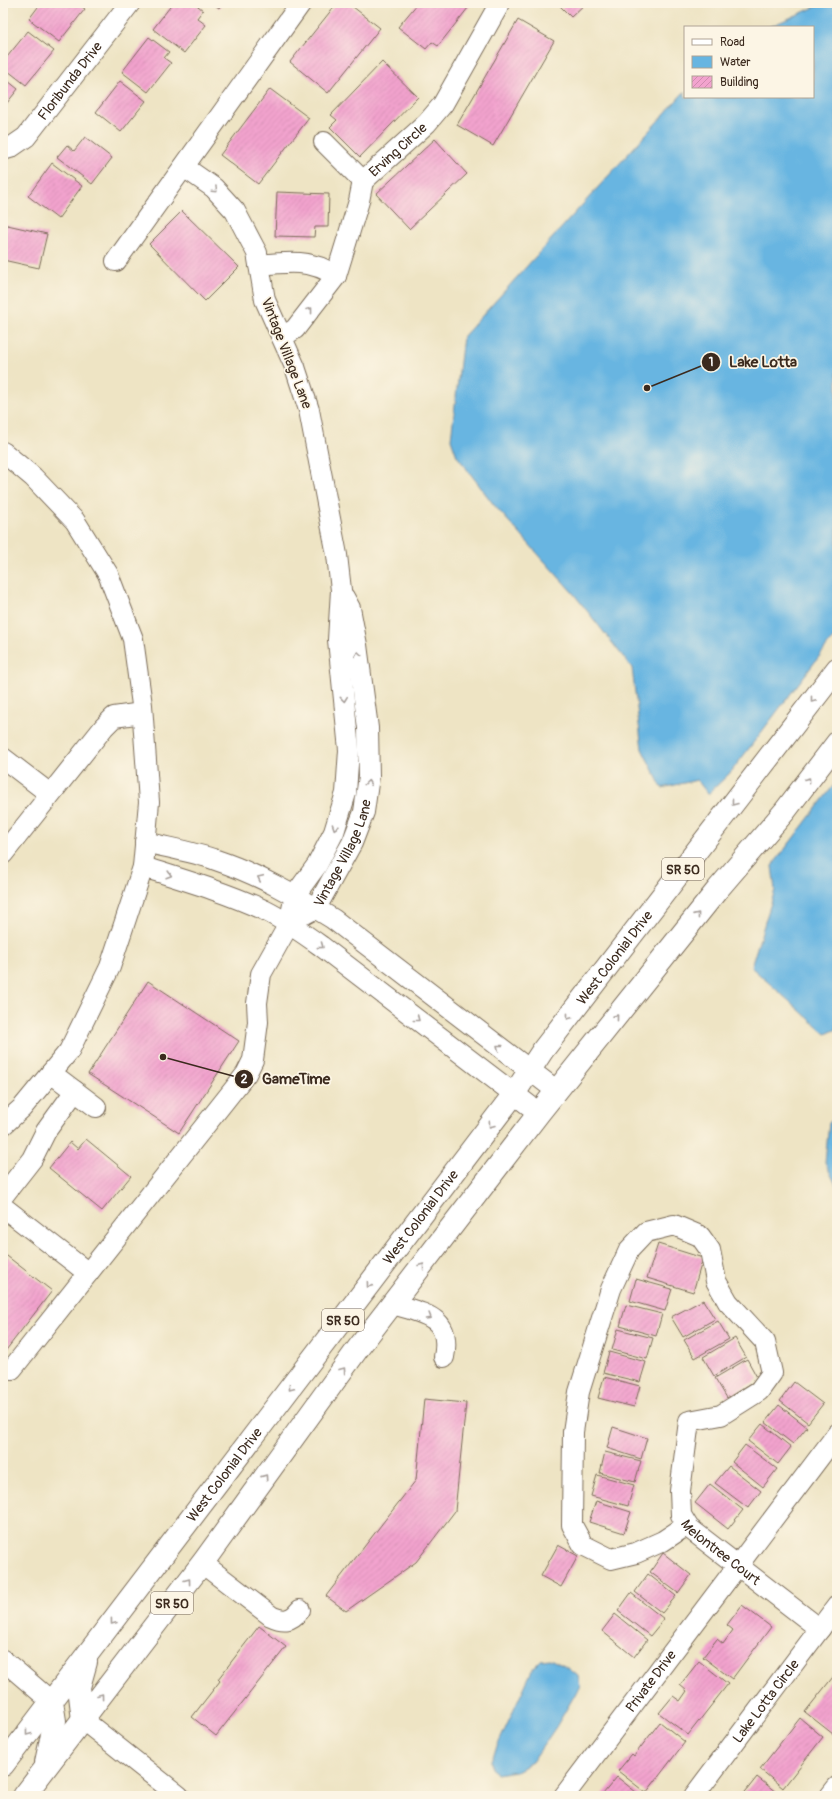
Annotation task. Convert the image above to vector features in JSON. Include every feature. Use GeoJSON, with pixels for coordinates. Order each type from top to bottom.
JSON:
{"type":"FeatureCollection","features":[{"type":"Feature","properties":{"kind":"highway","name":"West Colonial Drive"},"geometry":{"type":"LineString","coordinates":[[3,1765],[514,1094],[543,1050],[837,669]]}},
{"type":"Feature","properties":{"kind":"highway","name":"SR 50"},"geometry":{"type":"LineString","coordinates":[[24,1796],[202,1563],[393,1304],[539,1114],[718,889],[784,811],[837,743]]}},
{"type":"Feature","properties":{"kind":"highway"},"geometry":{"type":"LineString","coordinates":[[83,1720],[79,1687],[88,1655]]}},
{"type":"Feature","properties":{"kind":"highway"},"geometry":{"type":"LineString","coordinates":[[43,1771],[55,1721],[52,1702]]}},
{"type":"Feature","properties":{"kind":"street","name":"Floribunda Drive"},"geometry":{"type":"LineString","coordinates":[[3,150],[10,148],[26,137],[130,3]]}},
{"type":"Feature","properties":{"kind":"street"},"geometry":{"type":"LineString","coordinates":[[116,261],[301,3]]}},
{"type":"Feature","properties":{"kind":"street","name":"Erving Circle"},"geometry":{"type":"LineString","coordinates":[[282,337],[295,329],[336,276],[359,201],[363,181],[427,123],[443,104],[500,3]]}},
{"type":"Feature","properties":{"kind":"street"},"geometry":{"type":"LineString","coordinates":[[324,142],[363,181]]}},
{"type":"Feature","properties":{"kind":"street","name":"Vintage Village Lane"},"geometry":{"type":"LineString","coordinates":[[184,166],[214,188],[235,211],[257,253],[265,300],[295,367],[309,410],[337,555],[341,590],[338,640],[349,750],[346,793],[334,832],[317,865],[295,895],[289,924]]}},
{"type":"Feature","properties":{"kind":"street"},"geometry":{"type":"LineString","coordinates":[[259,265],[299,262],[327,270],[336,276]]}},
{"type":"Feature","properties":{"kind":"street"},"geometry":{"type":"LineString","coordinates":[[3,452],[33,477],[75,521],[108,574],[133,639],[142,713],[150,802],[143,867],[110,967],[69,1051],[22,1108],[3,1125]]}},
{"type":"Feature","properties":{"kind":"street","name":"Vintage Village Lane"},"geometry":{"type":"LineString","coordinates":[[289,924],[316,908],[352,843],[364,812],[369,776],[368,728],[357,645],[350,608],[341,590]]}},
{"type":"Feature","properties":{"kind":"street"},"geometry":{"type":"LineString","coordinates":[[3,854],[50,794],[114,717],[142,713]]}},
{"type":"Feature","properties":{"kind":"street"},"geometry":{"type":"LineString","coordinates":[[3,758],[50,794]]}},
{"type":"Feature","properties":{"kind":"street"},"geometry":{"type":"LineString","coordinates":[[146,842],[216,860],[259,877],[295,895],[333,919],[557,1091]]}},
{"type":"Feature","properties":{"kind":"street"},"geometry":{"type":"LineString","coordinates":[[143,867],[201,884],[264,910],[289,924],[321,946],[539,1114]]}},
{"type":"Feature","properties":{"kind":"street"},"geometry":{"type":"LineString","coordinates":[[12,1369],[88,1273],[102,1243],[246,1074],[253,1060],[258,1022],[257,1003],[261,974],[289,924]]}},
{"type":"Feature","properties":{"kind":"street"},"geometry":{"type":"LineString","coordinates":[[51,1073],[96,1107]]}},
{"type":"Feature","properties":{"kind":"street"},"geometry":{"type":"LineString","coordinates":[[3,1196],[24,1184],[32,1159],[46,1131],[75,1091]]}},
{"type":"Feature","properties":{"kind":"street"},"geometry":{"type":"LineString","coordinates":[[3,1207],[88,1273]]}},
{"type":"Feature","properties":{"kind":"street","name":"Melontree Court"},"geometry":{"type":"LineString","coordinates":[[687,1525],[663,1541],[636,1553],[611,1559],[583,1545],[572,1525],[573,1432],[579,1392],[611,1289],[629,1250],[646,1232],[674,1225],[700,1236],[710,1250],[716,1281],[728,1302],[765,1342],[772,1373],[759,1390],[721,1415],[689,1421],[680,1491],[681,1515],[687,1525],[737,1566],[820,1629]]}},
{"type":"Feature","properties":{"kind":"street"},"geometry":{"type":"LineString","coordinates":[[393,1304],[424,1314],[439,1324],[445,1332],[446,1344],[444,1357]]}},
{"type":"Feature","properties":{"kind":"street","name":"Private Drive"},"geometry":{"type":"LineString","coordinates":[[564,1796],[837,1434]]}},
{"type":"Feature","properties":{"kind":"street"},"geometry":{"type":"LineString","coordinates":[[202,1563],[271,1616],[281,1621],[292,1618],[300,1610]]}},
{"type":"Feature","properties":{"kind":"street","name":"Lake Lotta Circle"},"geometry":{"type":"LineString","coordinates":[[694,1796],[837,1606]]}},
{"type":"Feature","properties":{"kind":"street"},"geometry":{"type":"LineString","coordinates":[[3,1660],[52,1702]]}},
{"type":"Feature","properties":{"kind":"street"},"geometry":{"type":"LineString","coordinates":[[83,1720],[175,1795]]}},
{"type":"Feature","properties":{"kind":"street"},"geometry":{"type":"LineString","coordinates":[[830,1796],[837,1787]]}},
{"type":"Feature","properties":{"kind":"water"},"geometry":{"type":"Polygon","coordinates":[[[824,3],[837,3],[837,633],[731,772],[708,794],[697,780],[662,788],[642,749],[632,668],[573,593],[494,505],[457,456],[451,439],[463,337],[684,92],[684,98],[814,98],[814,26],[771,26],[824,3]]]}},
{"type":"Feature","properties":{"kind":"water"},"geometry":{"type":"Polygon","coordinates":[[[837,781],[837,1029],[826,1034],[751,967],[775,890],[772,866],[837,781]]]}},
{"type":"Feature","properties":{"kind":"water"},"geometry":{"type":"Polygon","coordinates":[[[837,1116],[837,1187],[825,1162],[829,1123],[837,1116]]]}},
{"type":"Feature","properties":{"kind":"water"},"geometry":{"type":"Polygon","coordinates":[[[550,1659],[568,1668],[578,1676],[580,1686],[556,1727],[532,1762],[516,1771],[496,1774],[492,1769],[491,1760],[533,1668],[541,1660],[550,1659]]]}},
{"type":"Feature","properties":{"kind":"building"},"geometry":{"type":"Polygon","coordinates":[[[41,3],[77,3],[85,9],[59,42],[29,19],[41,3]]]}},
{"type":"Feature","properties":{"kind":"building"},"geometry":{"type":"Polygon","coordinates":[[[173,3],[194,3],[203,10],[197,18],[206,25],[184,53],[153,29],[173,3]]]}},
{"type":"Feature","properties":{"kind":"building"},"geometry":{"type":"Polygon","coordinates":[[[212,3],[223,3],[219,8],[212,3]]]}},
{"type":"Feature","properties":{"kind":"building"},"geometry":{"type":"Polygon","coordinates":[[[337,3],[348,3],[380,28],[328,93],[290,62],[337,3]]]}},
{"type":"Feature","properties":{"kind":"building"},"geometry":{"type":"Polygon","coordinates":[[[418,3],[472,3],[438,46],[432,42],[426,49],[398,27],[418,3]]]}},
{"type":"Feature","properties":{"kind":"building"},"geometry":{"type":"Polygon","coordinates":[[[557,3],[586,3],[571,17],[557,3]]]}},
{"type":"Feature","properties":{"kind":"building"},"geometry":{"type":"Polygon","coordinates":[[[518,20],[554,41],[493,146],[457,125],[518,20]]]}},
{"type":"Feature","properties":{"kind":"building"},"geometry":{"type":"Polygon","coordinates":[[[28,31],[54,51],[26,85],[3,67],[3,62],[28,31]]]}},
{"type":"Feature","properties":{"kind":"building"},"geometry":{"type":"Polygon","coordinates":[[[149,37],[169,52],[164,58],[171,63],[148,92],[122,72],[149,37]]]}},
{"type":"Feature","properties":{"kind":"building"},"geometry":{"type":"Polygon","coordinates":[[[382,62],[418,97],[360,157],[330,127],[337,120],[331,115],[382,62]]]}},
{"type":"Feature","properties":{"kind":"building"},"geometry":{"type":"Polygon","coordinates":[[[3,77],[18,89],[3,108],[3,77]]]}},
{"type":"Feature","properties":{"kind":"building"},"geometry":{"type":"Polygon","coordinates":[[[120,81],[146,101],[121,132],[96,112],[120,81]]]}},
{"type":"Feature","properties":{"kind":"building"},"geometry":{"type":"Polygon","coordinates":[[[270,89],[309,118],[258,184],[220,155],[270,89]]]}},
{"type":"Feature","properties":{"kind":"building"},"geometry":{"type":"Polygon","coordinates":[[[85,137],[112,158],[92,184],[57,157],[67,145],[74,151],[85,137]]]}},
{"type":"Feature","properties":{"kind":"building"},"geometry":{"type":"Polygon","coordinates":[[[435,139],[467,174],[409,229],[376,194],[435,139]]]}},
{"type":"Feature","properties":{"kind":"building"},"geometry":{"type":"Polygon","coordinates":[[[52,163],[82,186],[58,219],[28,196],[52,163]]]}},
{"type":"Feature","properties":{"kind":"building"},"geometry":{"type":"Polygon","coordinates":[[[277,192],[329,194],[328,227],[315,227],[314,237],[275,236],[277,192]]]}},
{"type":"Feature","properties":{"kind":"building"},"geometry":{"type":"Polygon","coordinates":[[[182,211],[239,267],[205,301],[149,244],[182,211]]]}},
{"type":"Feature","properties":{"kind":"building"},"geometry":{"type":"Polygon","coordinates":[[[3,224],[47,234],[39,268],[3,260],[3,224]]]}},
{"type":"Feature","properties":{"kind":"building"},"geometry":{"type":"Polygon","coordinates":[[[148,981],[239,1041],[179,1133],[88,1074],[148,981]]]}},
{"type":"Feature","properties":{"kind":"building"},"geometry":{"type":"Polygon","coordinates":[[[86,1139],[131,1176],[102,1211],[49,1168],[70,1142],[78,1149],[86,1139]]]}},
{"type":"Feature","properties":{"kind":"building"},"geometry":{"type":"Polygon","coordinates":[[[658,1244],[703,1258],[693,1292],[647,1278],[658,1244]]]}},
{"type":"Feature","properties":{"kind":"building"},"geometry":{"type":"Polygon","coordinates":[[[3,1253],[52,1291],[3,1354],[3,1253]]]}},
{"type":"Feature","properties":{"kind":"building"},"geometry":{"type":"Polygon","coordinates":[[[636,1279],[672,1289],[665,1311],[630,1301],[636,1279]]]}},
{"type":"Feature","properties":{"kind":"building"},"geometry":{"type":"Polygon","coordinates":[[[703,1300],[715,1319],[683,1337],[671,1317],[703,1300]]]}},
{"type":"Feature","properties":{"kind":"building"},"geometry":{"type":"Polygon","coordinates":[[[626,1305],[662,1314],[656,1336],[620,1326],[626,1305]]]}},
{"type":"Feature","properties":{"kind":"building"},"geometry":{"type":"Polygon","coordinates":[[[718,1321],[729,1339],[695,1358],[684,1340],[718,1321]]]}},
{"type":"Feature","properties":{"kind":"building"},"geometry":{"type":"Polygon","coordinates":[[[618,1329],[653,1338],[647,1359],[612,1350],[618,1329]]]}},
{"type":"Feature","properties":{"kind":"building"},"geometry":{"type":"Polygon","coordinates":[[[735,1338],[746,1357],[714,1376],[703,1357],[735,1338]]]}},
{"type":"Feature","properties":{"kind":"building"},"geometry":{"type":"Polygon","coordinates":[[[609,1352],[646,1362],[640,1382],[603,1373],[609,1352]]]}},
{"type":"Feature","properties":{"kind":"building"},"geometry":{"type":"Polygon","coordinates":[[[747,1359],[758,1379],[727,1398],[715,1378],[747,1359]]]}},
{"type":"Feature","properties":{"kind":"building"},"geometry":{"type":"Polygon","coordinates":[[[604,1377],[640,1386],[634,1407],[598,1398],[604,1377]]]}},
{"type":"Feature","properties":{"kind":"building"},"geometry":{"type":"Polygon","coordinates":[[[794,1382],[823,1404],[808,1423],[780,1401],[794,1382]]]}},
{"type":"Feature","properties":{"kind":"building"},"geometry":{"type":"Polygon","coordinates":[[[424,1399],[466,1403],[455,1511],[416,1562],[346,1611],[326,1596],[416,1480],[424,1399]]]}},
{"type":"Feature","properties":{"kind":"building"},"geometry":{"type":"Polygon","coordinates":[[[779,1405],[807,1427],[793,1444],[765,1422],[779,1405]]]}},
{"type":"Feature","properties":{"kind":"building"},"geometry":{"type":"Polygon","coordinates":[[[762,1424],[791,1447],[778,1464],[748,1441],[762,1424]]]}},
{"type":"Feature","properties":{"kind":"building"},"geometry":{"type":"Polygon","coordinates":[[[613,1427],[647,1438],[641,1459],[607,1448],[613,1427]]]}},
{"type":"Feature","properties":{"kind":"building"},"geometry":{"type":"Polygon","coordinates":[[[745,1445],[777,1469],[763,1487],[732,1462],[745,1445]]]}},
{"type":"Feature","properties":{"kind":"building"},"geometry":{"type":"Polygon","coordinates":[[[605,1452],[641,1461],[635,1482],[600,1473],[605,1452]]]}},
{"type":"Feature","properties":{"kind":"building"},"geometry":{"type":"Polygon","coordinates":[[[729,1466],[761,1491],[748,1508],[715,1483],[729,1466]]]}},
{"type":"Feature","properties":{"kind":"building"},"geometry":{"type":"Polygon","coordinates":[[[597,1475],[634,1485],[628,1506],[591,1496],[597,1475]]]}},
{"type":"Feature","properties":{"kind":"building"},"geometry":{"type":"Polygon","coordinates":[[[710,1484],[743,1510],[728,1529],[695,1503],[710,1484]]]}},
{"type":"Feature","properties":{"kind":"building"},"geometry":{"type":"Polygon","coordinates":[[[596,1501],[631,1512],[624,1533],[589,1522],[596,1501]]]}},
{"type":"Feature","properties":{"kind":"building"},"geometry":{"type":"Polygon","coordinates":[[[558,1545],[578,1556],[561,1587],[541,1576],[558,1545]]]}},
{"type":"Feature","properties":{"kind":"building"},"geometry":{"type":"Polygon","coordinates":[[[663,1553],[691,1575],[678,1593],[650,1572],[663,1553]]]}},
{"type":"Feature","properties":{"kind":"building"},"geometry":{"type":"Polygon","coordinates":[[[648,1574],[676,1596],[662,1613],[635,1592],[648,1574]]]}},
{"type":"Feature","properties":{"kind":"building"},"geometry":{"type":"Polygon","coordinates":[[[631,1593],[664,1619],[650,1636],[618,1611],[631,1593]]]}},
{"type":"Feature","properties":{"kind":"building"},"geometry":{"type":"Polygon","coordinates":[[[742,1605],[771,1627],[732,1679],[703,1657],[717,1639],[723,1644],[733,1630],[727,1625],[742,1605]]]}},
{"type":"Feature","properties":{"kind":"building"},"geometry":{"type":"Polygon","coordinates":[[[615,1614],[647,1640],[634,1657],[602,1631],[615,1614]]]}},
{"type":"Feature","properties":{"kind":"building"},"geometry":{"type":"Polygon","coordinates":[[[259,1626],[286,1647],[216,1736],[192,1717],[220,1681],[218,1679],[259,1626]]]}},
{"type":"Feature","properties":{"kind":"building"},"geometry":{"type":"Polygon","coordinates":[[[699,1661],[728,1684],[688,1735],[659,1713],[673,1696],[680,1701],[687,1691],[680,1685],[699,1661]]]}},
{"type":"Feature","properties":{"kind":"building"},"geometry":{"type":"Polygon","coordinates":[[[837,1672],[837,1729],[833,1734],[805,1712],[837,1672]]]}},
{"type":"Feature","properties":{"kind":"building"},"geometry":{"type":"Polygon","coordinates":[[[800,1718],[823,1737],[783,1788],[760,1769],[800,1718]]]}},
{"type":"Feature","properties":{"kind":"building"},"geometry":{"type":"Polygon","coordinates":[[[660,1722],[685,1742],[646,1793],[618,1771],[632,1754],[634,1756],[660,1722]]]}},
{"type":"Feature","properties":{"kind":"building"},"geometry":{"type":"Polygon","coordinates":[[[617,1777],[641,1796],[605,1796],[603,1794],[617,1777]]]}},
{"type":"Feature","properties":{"kind":"building"},"geometry":{"type":"Polygon","coordinates":[[[757,1777],[781,1796],[742,1796],[757,1777]]]}},
{"type":"Feature","properties":{"kind":"place","name":"Lake Lotta"},"geometry":{"type":"Point","coordinates":[647,388]}},
{"type":"Feature","properties":{"kind":"place","name":"GameTime"},"geometry":{"type":"Point","coordinates":[163,1057]}}]}
